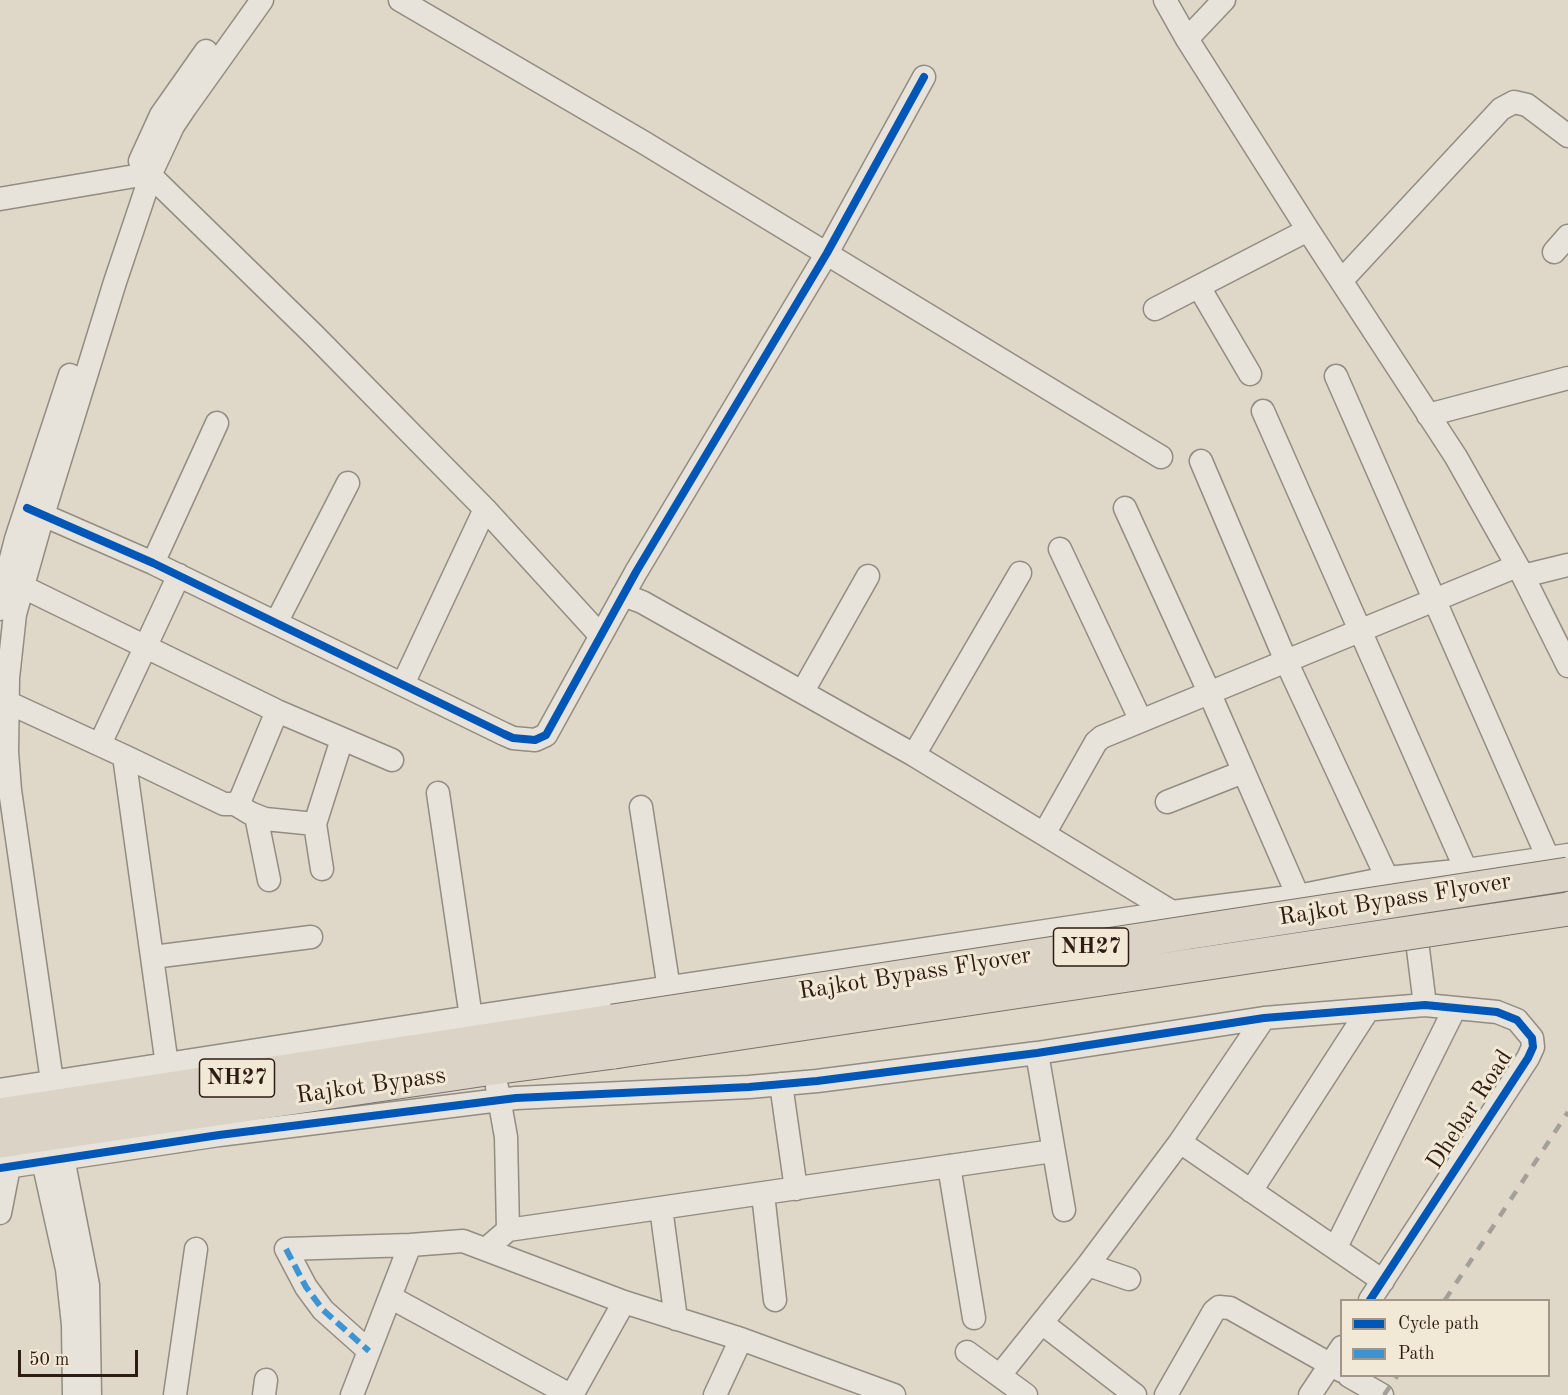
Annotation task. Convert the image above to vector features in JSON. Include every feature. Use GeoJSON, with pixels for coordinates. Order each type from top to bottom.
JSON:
{"type":"FeatureCollection","features":[{"type":"Feature","properties":{"kind":"highway","name":"Rajkot Bypass Flyover"},"geometry":{"type":"LineString","coordinates":[[614,1037],[1561,862]]}},
{"type":"Feature","properties":{"kind":"highway","name":"Rajkot Bypass Flyover"},"geometry":{"type":"LineString","coordinates":[[479,1042],[614,1037],[1568,909]]}},
{"type":"Feature","properties":{"kind":"highway"},"geometry":{"type":"LineString","coordinates":[[371,1033],[415,1051]]}},
{"type":"Feature","properties":{"kind":"highway","name":"Rajkot Bypass"},"geometry":{"type":"LineString","coordinates":[[0,1114],[479,1042]]}},
{"type":"Feature","properties":{"kind":"highway","name":"Rajkot Bypass"},"geometry":{"type":"LineString","coordinates":[[3,1159],[479,1042]]}},
{"type":"Feature","properties":{"kind":"street"},"geometry":{"type":"LineString","coordinates":[[11,637],[0,611],[14,583],[35,512],[115,282],[143,176],[143,154],[161,115],[244,0]]}},
{"type":"Feature","properties":{"kind":"street"},"geometry":{"type":"LineString","coordinates":[[0,199],[143,176],[173,126],[262,0]]}},
{"type":"Feature","properties":{"kind":"street"},"geometry":{"type":"LineString","coordinates":[[400,0],[644,142],[1161,457]]}},
{"type":"Feature","properties":{"kind":"street"},"geometry":{"type":"LineString","coordinates":[[1165,0],[1187,39],[1308,230],[1456,457],[1520,571],[1568,666]]}},
{"type":"Feature","properties":{"kind":"street"},"geometry":{"type":"LineString","coordinates":[[1187,39],[1224,0]]}},
{"type":"Feature","properties":{"kind":"street"},"geometry":{"type":"LineString","coordinates":[[35,512],[179,575],[513,738],[535,740],[546,735],[623,595],[827,253],[924,77]]}},
{"type":"Feature","properties":{"kind":"street"},"geometry":{"type":"LineString","coordinates":[[1342,280],[1500,109],[1514,102],[1527,105],[1568,136]]}},
{"type":"Feature","properties":{"kind":"street"},"geometry":{"type":"LineString","coordinates":[[143,176],[239,260],[485,509],[600,635]]}},
{"type":"Feature","properties":{"kind":"street"},"geometry":{"type":"LineString","coordinates":[[1155,309],[1308,230]]}},
{"type":"Feature","properties":{"kind":"street"},"geometry":{"type":"LineString","coordinates":[[1199,287],[1250,374]]}},
{"type":"Feature","properties":{"kind":"street"},"geometry":{"type":"LineString","coordinates":[[0,1090],[371,1033],[479,1042],[669,989],[1172,912],[1298,896],[1395,877],[1561,862],[1435,600],[1336,376]]}},
{"type":"Feature","properties":{"kind":"street"},"geometry":{"type":"LineString","coordinates":[[1428,415],[1568,378]]}},
{"type":"Feature","properties":{"kind":"street"},"geometry":{"type":"LineString","coordinates":[[1263,411],[1466,870]]}},
{"type":"Feature","properties":{"kind":"street"},"geometry":{"type":"LineString","coordinates":[[153,563],[217,423]]}},
{"type":"Feature","properties":{"kind":"street"},"geometry":{"type":"LineString","coordinates":[[1201,461],[1286,661],[1414,919],[1425,1005]]}},
{"type":"Feature","properties":{"kind":"street"},"geometry":{"type":"LineString","coordinates":[[276,623],[348,483]]}},
{"type":"Feature","properties":{"kind":"street"},"geometry":{"type":"LineString","coordinates":[[1125,508],[1298,896]]}},
{"type":"Feature","properties":{"kind":"street"},"geometry":{"type":"LineString","coordinates":[[403,684],[485,509]]}},
{"type":"Feature","properties":{"kind":"street"},"geometry":{"type":"LineString","coordinates":[[1060,549],[1141,721]]}},
{"type":"Feature","properties":{"kind":"street"},"geometry":{"type":"LineString","coordinates":[[1044,834],[1096,742],[1107,734],[1435,600],[1520,571],[1568,565]]}},
{"type":"Feature","properties":{"kind":"street"},"geometry":{"type":"LineString","coordinates":[[914,755],[1020,573]]}},
{"type":"Feature","properties":{"kind":"street"},"geometry":{"type":"LineString","coordinates":[[100,744],[179,575]]}},
{"type":"Feature","properties":{"kind":"street"},"geometry":{"type":"LineString","coordinates":[[803,691],[868,576]]}},
{"type":"Feature","properties":{"kind":"street"},"geometry":{"type":"LineString","coordinates":[[14,583],[7,702],[10,790],[45,1083]]}},
{"type":"Feature","properties":{"kind":"street"},"geometry":{"type":"LineString","coordinates":[[14,583],[277,711],[392,760]]}},
{"type":"Feature","properties":{"kind":"street"},"geometry":{"type":"LineString","coordinates":[[623,595],[642,602],[914,755],[1172,912]]}},
{"type":"Feature","properties":{"kind":"street"},"geometry":{"type":"LineString","coordinates":[[7,702],[224,804],[235,804],[256,816],[315,824]]}},
{"type":"Feature","properties":{"kind":"street"},"geometry":{"type":"LineString","coordinates":[[235,804],[241,798],[277,711]]}},
{"type":"Feature","properties":{"kind":"street"},"geometry":{"type":"LineString","coordinates":[[321,869],[315,824],[342,739]]}},
{"type":"Feature","properties":{"kind":"street"},"geometry":{"type":"LineString","coordinates":[[124,756],[167,1065]]}},
{"type":"Feature","properties":{"kind":"street"},"geometry":{"type":"LineString","coordinates":[[1167,802],[1243,772]]}},
{"type":"Feature","properties":{"kind":"street"},"geometry":{"type":"LineString","coordinates":[[438,793],[479,1042],[501,1100],[506,1137],[508,1230]]}},
{"type":"Feature","properties":{"kind":"street"},"geometry":{"type":"LineString","coordinates":[[641,807],[669,989]]}},
{"type":"Feature","properties":{"kind":"street"},"geometry":{"type":"LineString","coordinates":[[256,816],[269,879]]}},
{"type":"Feature","properties":{"kind":"street"},"geometry":{"type":"LineString","coordinates":[[0,817],[7,883],[45,1083]]}},
{"type":"Feature","properties":{"kind":"street"},"geometry":{"type":"LineString","coordinates":[[153,957],[311,937]]}},
{"type":"Feature","properties":{"kind":"street","name":"Dhebar Road"},"geometry":{"type":"LineString","coordinates":[[3,1159],[53,1160],[219,1135],[501,1100],[781,1084],[1037,1053],[1264,1018],[1425,1005],[1497,1012],[1517,1020],[1532,1038],[1533,1047],[1528,1058],[1371,1299]]}},
{"type":"Feature","properties":{"kind":"street"},"geometry":{"type":"LineString","coordinates":[[1336,1247],[1455,1008]]}},
{"type":"Feature","properties":{"kind":"street"},"geometry":{"type":"LineString","coordinates":[[1251,1191],[1368,1010]]}},
{"type":"Feature","properties":{"kind":"street"},"geometry":{"type":"LineString","coordinates":[[1000,1376],[1088,1265],[1180,1142],[1264,1018]]}},
{"type":"Feature","properties":{"kind":"street"},"geometry":{"type":"LineString","coordinates":[[1037,1053],[1064,1210]]}},
{"type":"Feature","properties":{"kind":"street"},"geometry":{"type":"LineString","coordinates":[[781,1084],[796,1189]]}},
{"type":"Feature","properties":{"kind":"street"},"geometry":{"type":"LineString","coordinates":[[1180,1142],[1383,1281]]}},
{"type":"Feature","properties":{"kind":"street"},"geometry":{"type":"LineString","coordinates":[[486,1249],[508,1230],[1053,1151]]}},
{"type":"Feature","properties":{"kind":"street"},"geometry":{"type":"LineString","coordinates":[[0,1213],[3,1159]]}},
{"type":"Feature","properties":{"kind":"street"},"geometry":{"type":"LineString","coordinates":[[53,1160],[73,1325],[74,1395]]}},
{"type":"Feature","properties":{"kind":"street"},"geometry":{"type":"LineString","coordinates":[[53,1160],[88,1285],[90,1395]]}},
{"type":"Feature","properties":{"kind":"street"},"geometry":{"type":"LineString","coordinates":[[949,1166],[974,1318]]}},
{"type":"Feature","properties":{"kind":"street"},"geometry":{"type":"LineString","coordinates":[[763,1194],[775,1300]]}},
{"type":"Feature","properties":{"kind":"street"},"geometry":{"type":"LineString","coordinates":[[661,1208],[676,1319]]}},
{"type":"Feature","properties":{"kind":"street"},"geometry":{"type":"LineString","coordinates":[[369,1351],[324,1310],[306,1287],[286,1249],[410,1245],[463,1240],[624,1302],[741,1339],[881,1393]]}},
{"type":"Feature","properties":{"kind":"street"},"geometry":{"type":"LineString","coordinates":[[352,1395],[410,1245]]}},
{"type":"Feature","properties":{"kind":"street"},"geometry":{"type":"LineString","coordinates":[[175,1395],[196,1249]]}},
{"type":"Feature","properties":{"kind":"street"},"geometry":{"type":"LineString","coordinates":[[1088,1265],[1129,1279]]}},
{"type":"Feature","properties":{"kind":"street"},"geometry":{"type":"LineString","coordinates":[[390,1297],[571,1395],[624,1302]]}},
{"type":"Feature","properties":{"kind":"street"},"geometry":{"type":"LineString","coordinates":[[1166,1395],[1214,1311],[1219,1307],[1230,1308],[1340,1363]]}},
{"type":"Feature","properties":{"kind":"street"},"geometry":{"type":"LineString","coordinates":[[1042,1323],[1135,1395]]}},
{"type":"Feature","properties":{"kind":"street"},"geometry":{"type":"LineString","coordinates":[[715,1395],[741,1339]]}},
{"type":"Feature","properties":{"kind":"street"},"geometry":{"type":"LineString","coordinates":[[967,1353],[1026,1395]]}},
{"type":"Feature","properties":{"kind":"street"},"geometry":{"type":"LineString","coordinates":[[1310,1395],[1340,1365]]}},
{"type":"Feature","properties":{"kind":"street"},"geometry":{"type":"LineString","coordinates":[[1358,1377],[1382,1395]]}},
{"type":"Feature","properties":{"kind":"railway"},"geometry":{"type":"LineString","coordinates":[[1446,1299],[1568,1112]]}},
{"type":"Feature","properties":{"kind":"railway"},"geometry":{"type":"LineString","coordinates":[[1384,1395],[1396,1377]]}},
{"type":"Feature","properties":{"kind":"marked path"},"geometry":{"type":"LineString","coordinates":[[286,1249],[306,1287],[323,1310],[369,1351]]}},
{"type":"Feature","properties":{"kind":"cycle path"},"geometry":{"type":"LineString","coordinates":[[27,508],[153,563],[513,738],[535,740],[546,735],[636,572],[827,253],[924,77]]}},
{"type":"Feature","properties":{"kind":"cycle path"},"geometry":{"type":"LineString","coordinates":[[0,1168],[219,1135],[516,1098],[749,1087],[817,1081],[1037,1053],[1264,1018],[1425,1005],[1497,1012],[1517,1020],[1532,1038],[1533,1047],[1528,1058],[1371,1299]]}}]}
